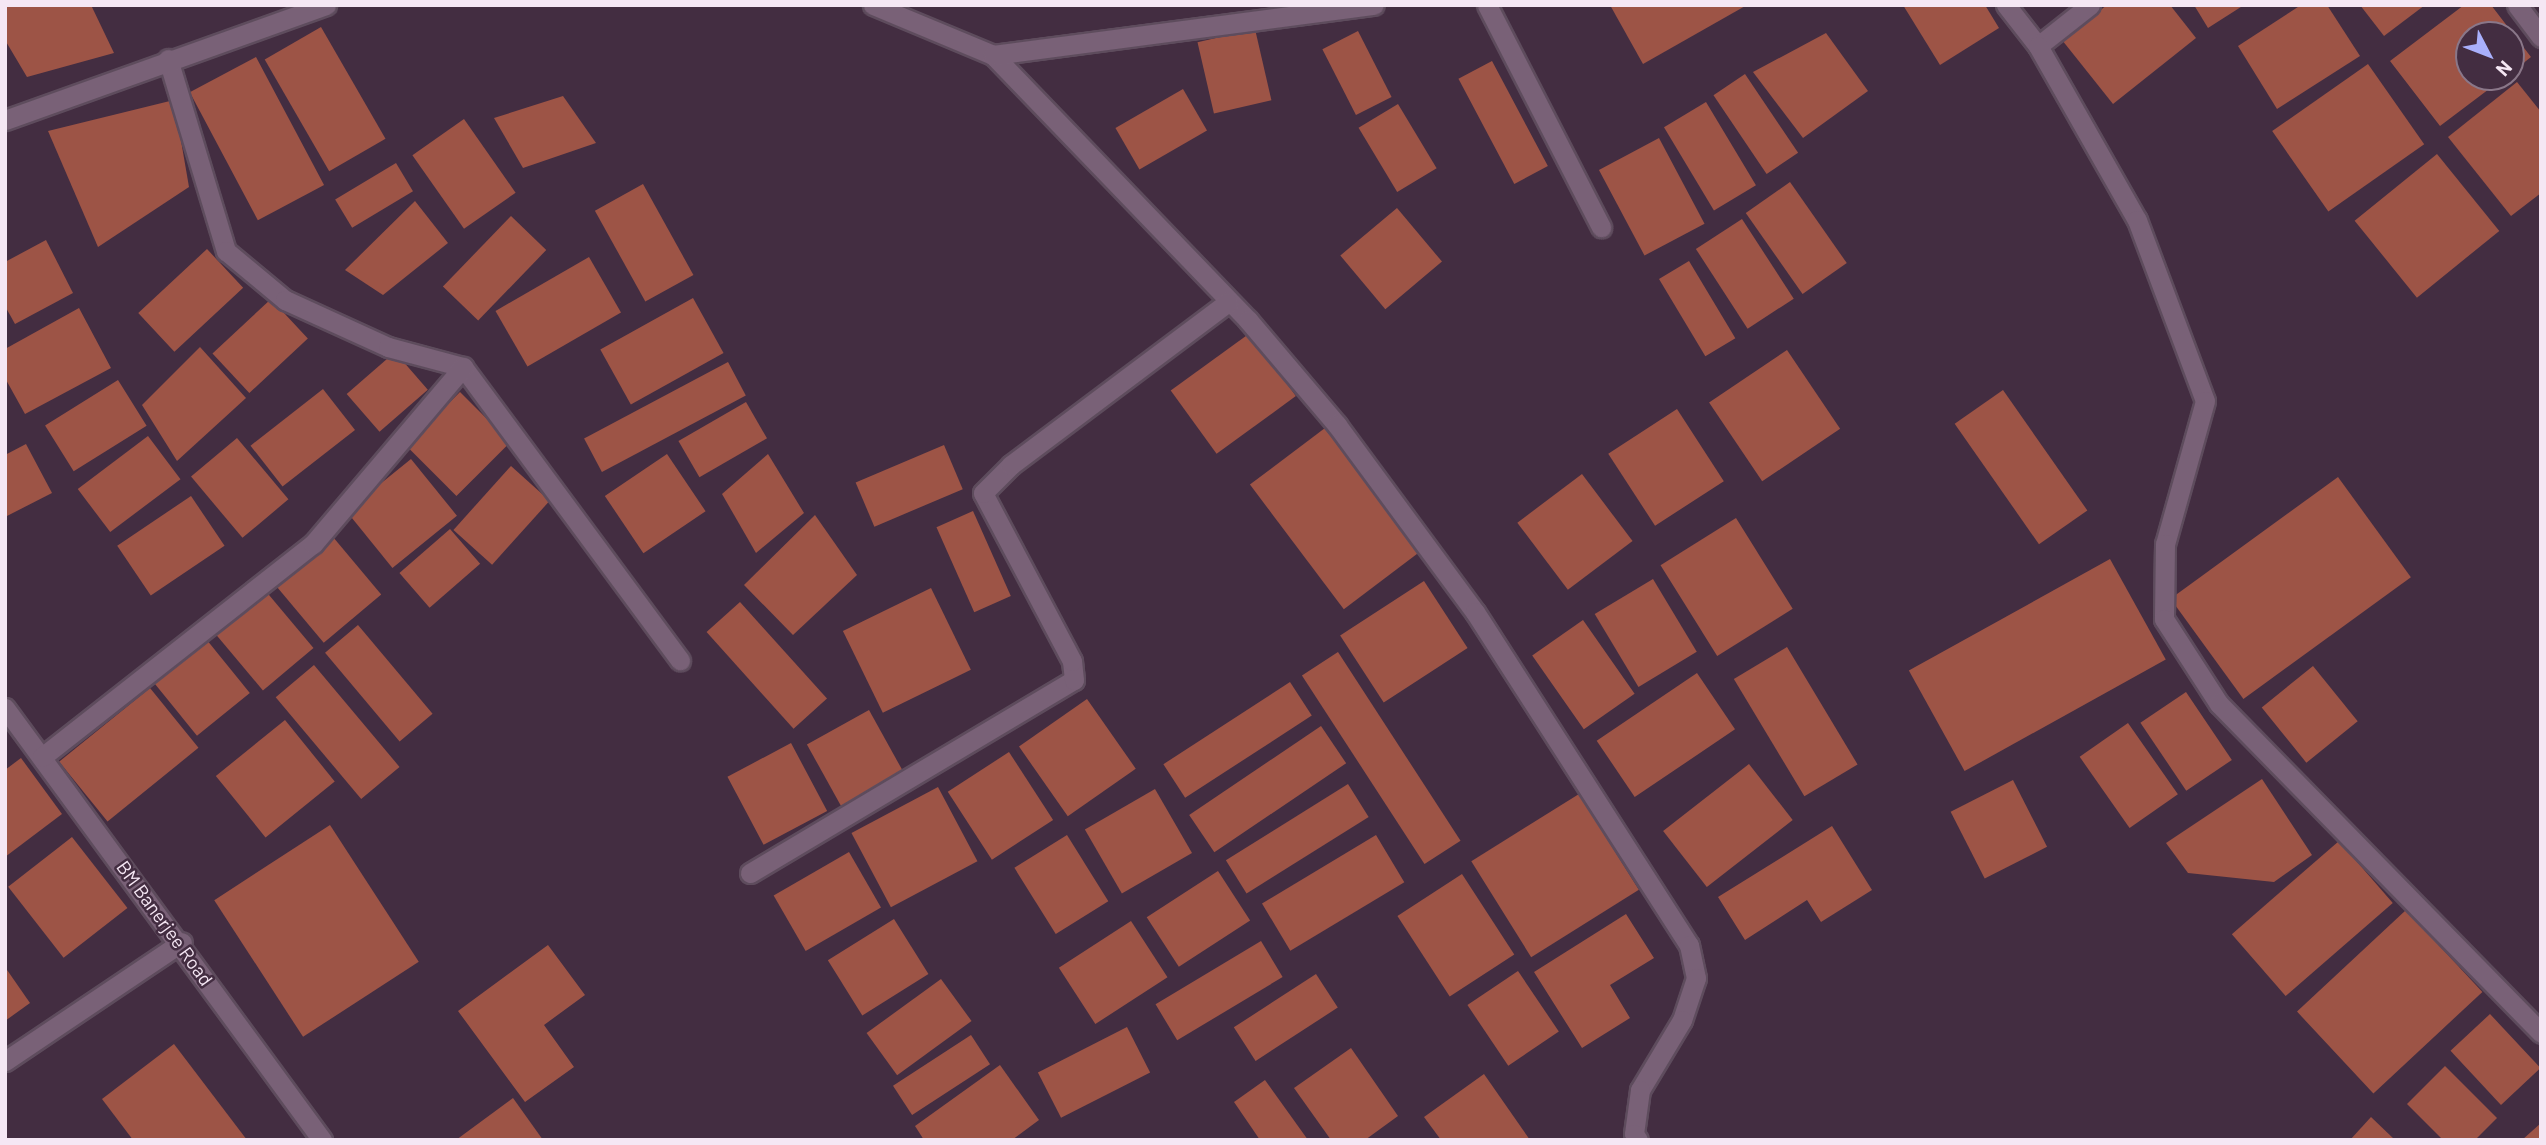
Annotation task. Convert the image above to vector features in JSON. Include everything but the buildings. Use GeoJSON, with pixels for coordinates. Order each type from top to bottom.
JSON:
{"type":"FeatureCollection","features":[{"type":"Feature","properties":{"kind":"street"},"geometry":{"type":"LineString","coordinates":[[5,120],[169,59],[326,5]]}},
{"type":"Feature","properties":{"kind":"street"},"geometry":{"type":"LineString","coordinates":[[873,5],[993,55],[1228,302],[1337,425],[1475,612],[1689,945],[1696,978],[1682,1020],[1640,1090],[1634,1134],[1638,1140]]}},
{"type":"Feature","properties":{"kind":"street"},"geometry":{"type":"LineString","coordinates":[[993,55],[1374,5]]}},
{"type":"Feature","properties":{"kind":"street"},"geometry":{"type":"LineString","coordinates":[[1487,5],[1601,227]]}},
{"type":"Feature","properties":{"kind":"street"},"geometry":{"type":"LineString","coordinates":[[2006,5],[2038,46],[2137,220],[2205,401],[2165,544],[2164,619],[2220,704],[2541,1033]]}},
{"type":"Feature","properties":{"kind":"street"},"geometry":{"type":"LineString","coordinates":[[2038,46],[2090,5]]}},
{"type":"Feature","properties":{"kind":"street"},"geometry":{"type":"LineString","coordinates":[[2517,5],[2541,37]]}},
{"type":"Feature","properties":{"kind":"street"},"geometry":{"type":"LineString","coordinates":[[169,59],[226,251],[285,300],[388,347],[463,367],[680,660]]}},
{"type":"Feature","properties":{"kind":"street"},"geometry":{"type":"LineString","coordinates":[[750,873],[1074,680],[1072,661],[983,494],[1011,465],[1228,302]]}},
{"type":"Feature","properties":{"kind":"street"},"geometry":{"type":"LineString","coordinates":[[42,757],[313,544],[463,367]]}},
{"type":"Feature","properties":{"kind":"street","name":"BM Banerjee Road"},"geometry":{"type":"LineString","coordinates":[[5,708],[182,942],[263,1066],[322,1140]]}},
{"type":"Feature","properties":{"kind":"street"},"geometry":{"type":"LineString","coordinates":[[5,1061],[182,942]]}}]}
